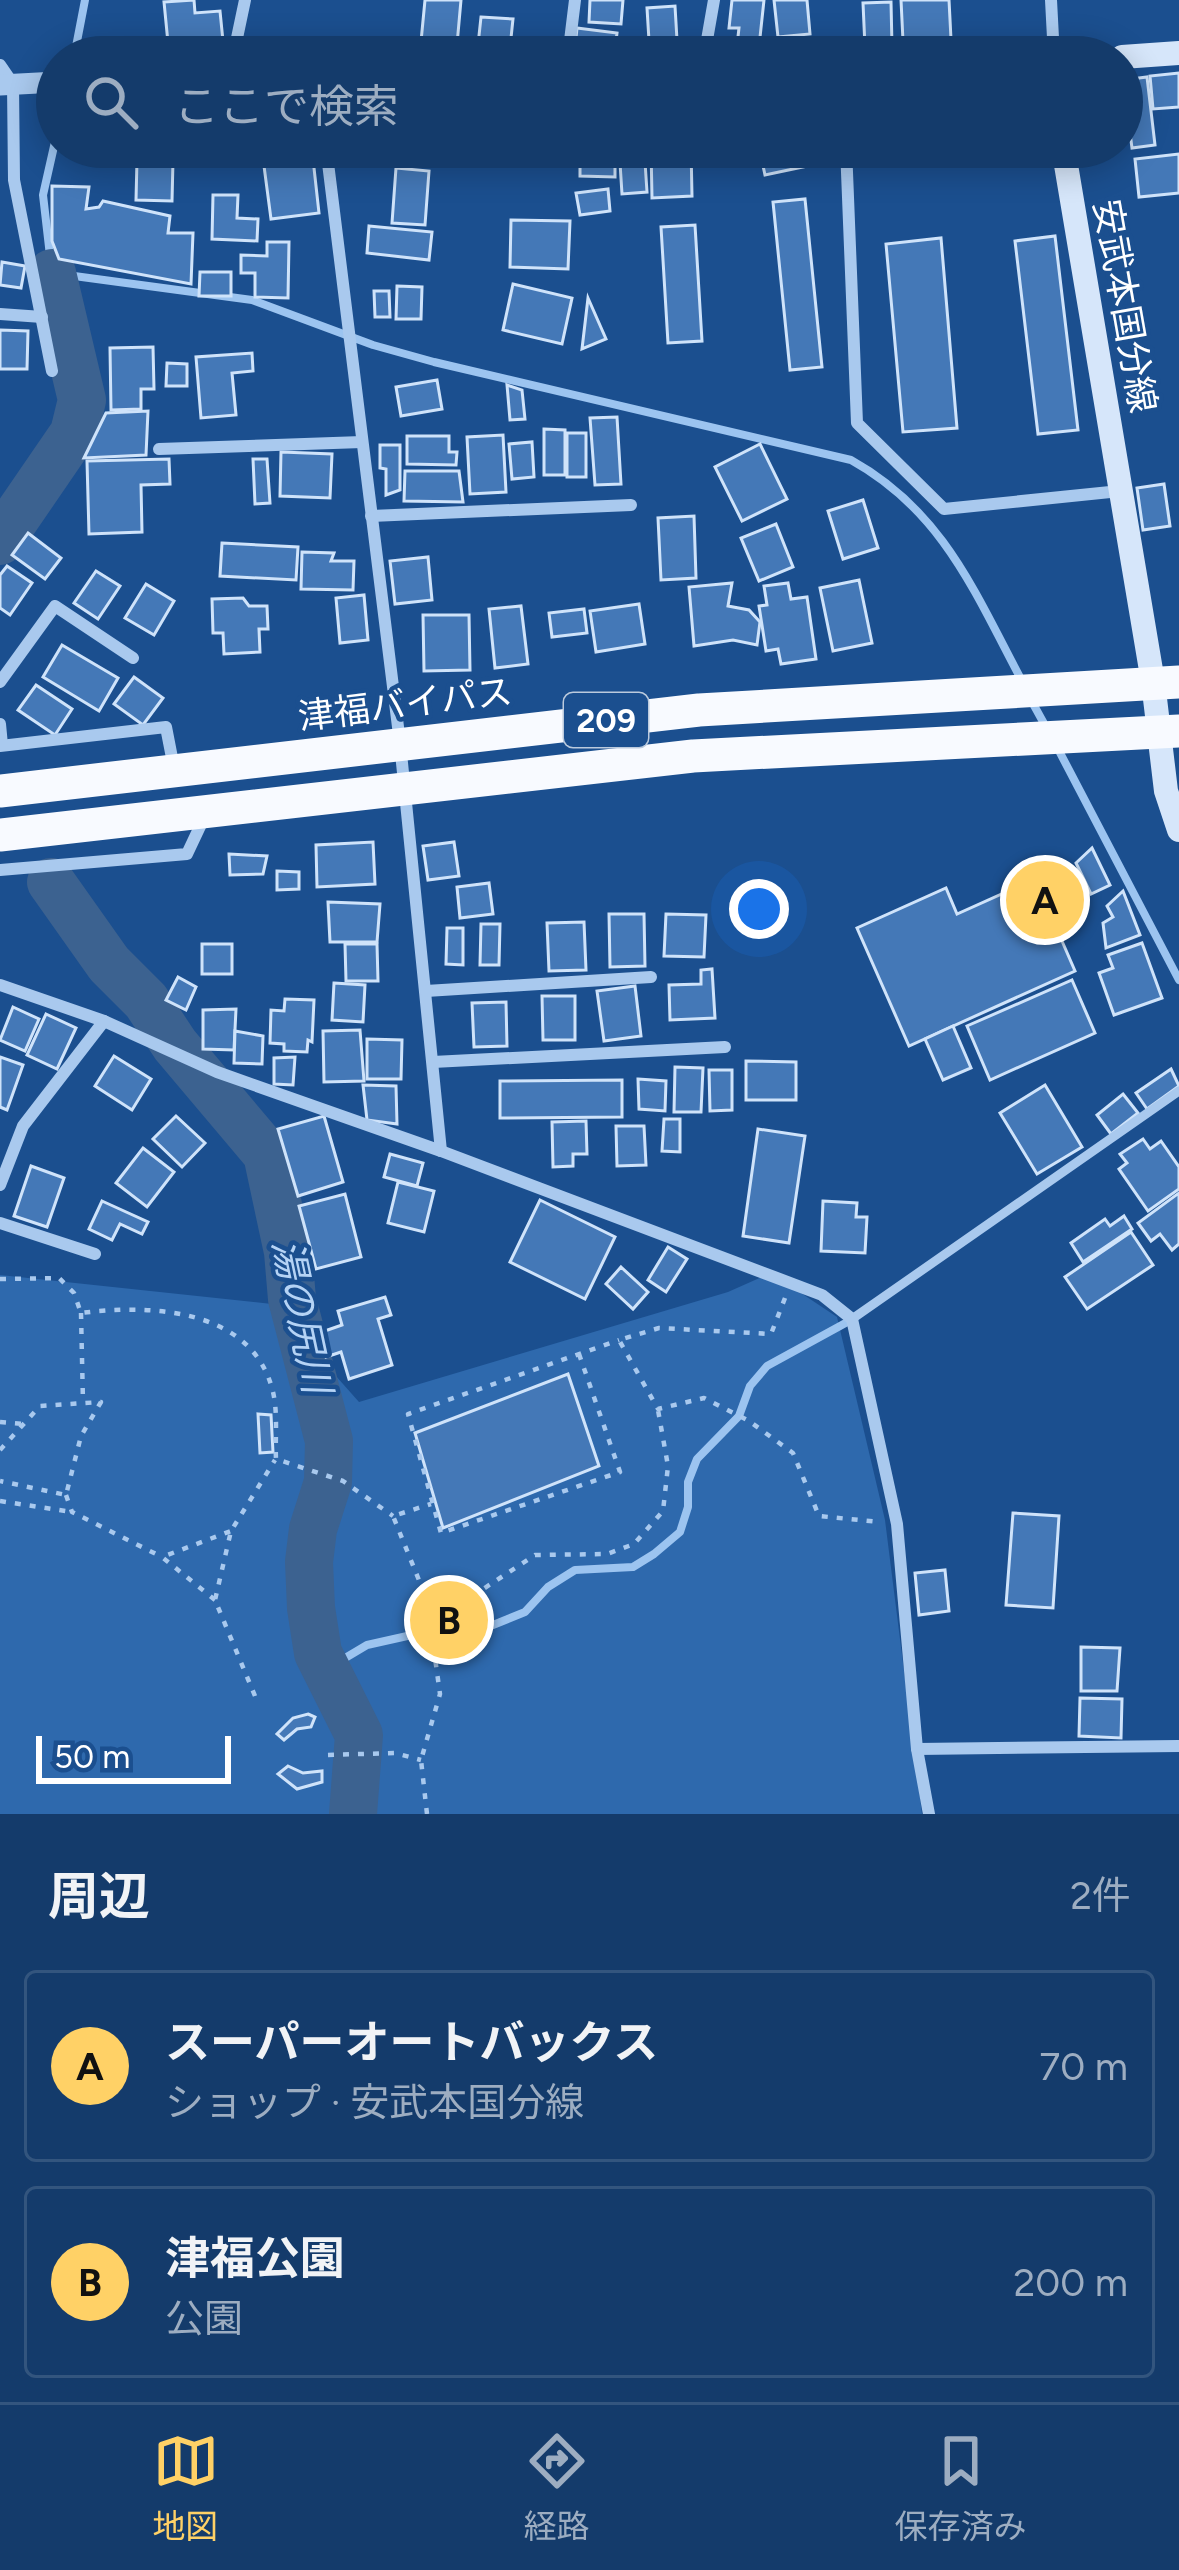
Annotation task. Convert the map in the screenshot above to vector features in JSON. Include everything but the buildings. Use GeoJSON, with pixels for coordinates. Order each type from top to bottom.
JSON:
{"type":"FeatureCollection","features":[{"type":"Feature","properties":{"kind":"highway","name":"津福バイパス"},"geometry":{"type":"LineString","coordinates":[[0,791],[699,710],[1166,682]]}},
{"type":"Feature","properties":{"kind":"highway","name":"209"},"geometry":{"type":"LineString","coordinates":[[0,835],[693,756],[1169,731]]}},
{"type":"Feature","properties":{"kind":"main road"},"geometry":{"type":"LineString","coordinates":[[1143,55],[1179,52]]}},
{"type":"Feature","properties":{"kind":"main road","name":"安武本国分線"},"geometry":{"type":"LineString","coordinates":[[1066,168],[1120,491],[1166,682],[1166,791],[1179,830]]}},
{"type":"Feature","properties":{"kind":"street"},"geometry":{"type":"LineString","coordinates":[[237,36],[244,0]]}},
{"type":"Feature","properties":{"kind":"street"},"geometry":{"type":"LineString","coordinates":[[571,36],[575,0]]}},
{"type":"Feature","properties":{"kind":"street"},"geometry":{"type":"LineString","coordinates":[[708,36],[714,0]]}},
{"type":"Feature","properties":{"kind":"street"},"geometry":{"type":"LineString","coordinates":[[1051,0],[1053,36]]}},
{"type":"Feature","properties":{"kind":"street"},"geometry":{"type":"LineString","coordinates":[[0,64],[7,84],[14,180],[52,371]]}},
{"type":"Feature","properties":{"kind":"street"},"geometry":{"type":"LineString","coordinates":[[329,168],[400,743],[441,1150]]}},
{"type":"Feature","properties":{"kind":"street"},"geometry":{"type":"LineString","coordinates":[[847,168],[857,423],[944,509],[1120,491]]}},
{"type":"Feature","properties":{"kind":"street"},"geometry":{"type":"LineString","coordinates":[[0,314],[42,317]]}},
{"type":"Feature","properties":{"kind":"street"},"geometry":{"type":"LineString","coordinates":[[159,449],[362,442]]}},
{"type":"Feature","properties":{"kind":"street"},"geometry":{"type":"LineString","coordinates":[[371,516],[631,505]]}},
{"type":"Feature","properties":{"kind":"street"},"geometry":{"type":"LineString","coordinates":[[0,682],[55,606],[134,658]]}},
{"type":"Feature","properties":{"kind":"street"},"geometry":{"type":"LineString","coordinates":[[0,724],[1,746],[166,727],[175,771]]}},
{"type":"Feature","properties":{"kind":"street"},"geometry":{"type":"LineString","coordinates":[[0,869],[187,854],[207,812]]}},
{"type":"Feature","properties":{"kind":"street"},"geometry":{"type":"LineString","coordinates":[[426,991],[651,977]]}},
{"type":"Feature","properties":{"kind":"street"},"geometry":{"type":"LineString","coordinates":[[0,985],[104,1021],[217,1072],[441,1150],[822,1295],[852,1319],[896,1524],[917,1749],[929,1814]]}},
{"type":"Feature","properties":{"kind":"street"},"geometry":{"type":"LineString","coordinates":[[0,1185],[23,1126],[104,1021]]}},
{"type":"Feature","properties":{"kind":"street"},"geometry":{"type":"LineString","coordinates":[[434,1062],[725,1047]]}},
{"type":"Feature","properties":{"kind":"street"},"geometry":{"type":"LineString","coordinates":[[0,1223],[95,1254]]}},
{"type":"Feature","properties":{"kind":"street"},"geometry":{"type":"LineString","coordinates":[[917,1749],[1179,1746]]}},
{"type":"Feature","properties":{"kind":"lane"},"geometry":{"type":"LineString","coordinates":[[852,1319],[1179,1091]]}},
{"type":"Feature","properties":{"kind":"path"},"geometry":{"type":"LineString","coordinates":[[0,1279],[59,1278],[74,1293],[82,1313],[83,1404]]}},
{"type":"Feature","properties":{"kind":"path"},"geometry":{"type":"LineString","coordinates":[[580,1354],[620,1472],[441,1533],[408,1414],[619,1340],[659,1328],[772,1334],[790,1284]]}},
{"type":"Feature","properties":{"kind":"path"},"geometry":{"type":"LineString","coordinates":[[82,1313],[179,1310],[217,1326],[254,1351],[273,1393],[276,1459],[231,1531],[215,1600]]}},
{"type":"Feature","properties":{"kind":"path"},"geometry":{"type":"LineString","coordinates":[[428,1600],[474,1595],[536,1555],[607,1554],[634,1544],[663,1511],[668,1466],[658,1409],[619,1340]]}},
{"type":"Feature","properties":{"kind":"path"},"geometry":{"type":"LineString","coordinates":[[658,1409],[704,1398],[749,1421],[793,1453],[819,1516],[896,1524]]}},
{"type":"Feature","properties":{"kind":"path"},"geometry":{"type":"LineString","coordinates":[[0,1450],[40,1406],[101,1402],[81,1436],[66,1495],[71,1512]]}},
{"type":"Feature","properties":{"kind":"path"},"geometry":{"type":"LineString","coordinates":[[0,1422],[24,1424]]}},
{"type":"Feature","properties":{"kind":"path"},"geometry":{"type":"LineString","coordinates":[[276,1459],[343,1481],[393,1516],[428,1600],[440,1694],[421,1760],[427,1814]]}},
{"type":"Feature","properties":{"kind":"path"},"geometry":{"type":"LineString","coordinates":[[0,1481],[66,1495]]}},
{"type":"Feature","properties":{"kind":"path"},"geometry":{"type":"LineString","coordinates":[[0,1501],[71,1512],[162,1557],[215,1600],[255,1696]]}},
{"type":"Feature","properties":{"kind":"path"},"geometry":{"type":"LineString","coordinates":[[393,1516],[433,1503]]}},
{"type":"Feature","properties":{"kind":"path"},"geometry":{"type":"LineString","coordinates":[[162,1557],[231,1531]]}},
{"type":"Feature","properties":{"kind":"path"},"geometry":{"type":"LineString","coordinates":[[328,1755],[395,1753],[421,1760]]}},
{"type":"Feature","properties":{"kind":"shaded area"},"geometry":{"type":"Polygon","coordinates":[[[771,1273],[837,1317],[885,1520],[922,1814],[0,1814],[0,1275],[272,1304],[359,1402],[728,1292],[771,1273]]]}},
{"type":"Feature","properties":{"kind":"waterway"},"geometry":{"type":"LineString","coordinates":[[78,36],[85,0]]}},
{"type":"Feature","properties":{"kind":"waterway"},"geometry":{"type":"LineString","coordinates":[[49,168],[43,195],[52,273],[252,300],[434,362],[851,460],[883,481],[933,529],[971,586],[1022,681]]}},
{"type":"Feature","properties":{"kind":"waterway","name":"湯の尻川"},"geometry":{"type":"LineString","coordinates":[[0,541],[74,433],[82,400],[52,273]]}},
{"type":"Feature","properties":{"kind":"waterway"},"geometry":{"type":"LineString","coordinates":[[1031,700],[1047,729]]}},
{"type":"Feature","properties":{"kind":"waterway"},"geometry":{"type":"LineString","coordinates":[[1057,747],[1179,980]]}},
{"type":"Feature","properties":{"kind":"waterway","name":"湯の尻川"},"geometry":{"type":"LineString","coordinates":[[51,882],[109,964],[146,1001],[175,1045],[267,1154],[288,1252],[292,1299],[329,1441],[328,1482],[313,1529],[309,1562],[311,1608],[318,1653],[359,1735],[353,1814]]}},
{"type":"Feature","properties":{"kind":"waterway"},"geometry":{"type":"LineString","coordinates":[[325,1670],[367,1645],[452,1626],[493,1625],[525,1612],[548,1587],[575,1570],[633,1567],[654,1554],[680,1532],[697,1459],[739,1416],[750,1386],[767,1366],[851,1320]]}},
{"type":"Feature","properties":{"kind":"place","name":"スーパーオートバックス"},"geometry":{"type":"Point","coordinates":[1045,900]}},
{"type":"Feature","properties":{"kind":"place","name":"津福公園"},"geometry":{"type":"Point","coordinates":[449,1620]}}]}
